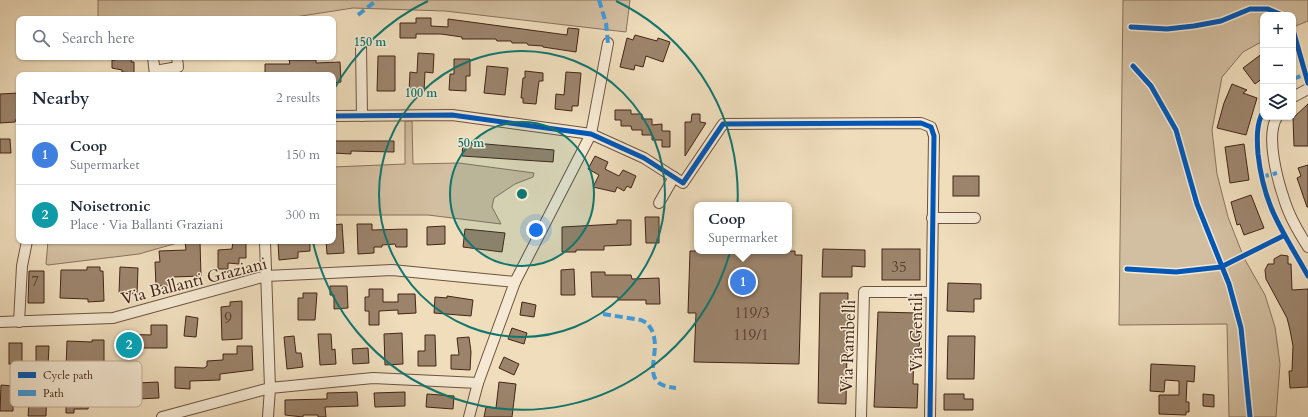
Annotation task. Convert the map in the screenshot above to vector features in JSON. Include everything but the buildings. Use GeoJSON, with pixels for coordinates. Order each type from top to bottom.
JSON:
{"type":"FeatureCollection","features":[{"type":"Feature","properties":{"kind":"street"},"geometry":{"type":"LineString","coordinates":[[469,417],[478,383],[515,282],[591,134],[608,43]]}},
{"type":"Feature","properties":{"kind":"street"},"geometry":{"type":"LineString","coordinates":[[361,45],[362,116]]}},
{"type":"Feature","properties":{"kind":"street"},"geometry":{"type":"LineString","coordinates":[[154,60],[155,72]]}},
{"type":"Feature","properties":{"kind":"street"},"geometry":{"type":"LineString","coordinates":[[159,72],[178,67],[177,60]]}},
{"type":"Feature","properties":{"kind":"street"},"geometry":{"type":"LineString","coordinates":[[1296,95],[1308,89]]}},
{"type":"Feature","properties":{"kind":"street"},"geometry":{"type":"LineString","coordinates":[[336,116],[452,115],[591,134],[644,158],[678,180],[659,203]]}},
{"type":"Feature","properties":{"kind":"street"},"geometry":{"type":"LineString","coordinates":[[1276,120],[1272,141],[1277,173],[1285,203],[1297,229],[1308,247]]}},
{"type":"Feature","properties":{"kind":"street","name":"Via Gentili"},"geometry":{"type":"LineString","coordinates":[[678,180],[723,124],[921,123],[931,127],[934,136],[930,417]]}},
{"type":"Feature","properties":{"kind":"street"},"geometry":{"type":"LineString","coordinates":[[932,218],[975,218]]}},
{"type":"Feature","properties":{"kind":"street"},"geometry":{"type":"LineString","coordinates":[[19,322],[22,266],[26,244]]}},
{"type":"Feature","properties":{"kind":"street"},"geometry":{"type":"LineString","coordinates":[[266,244],[270,388],[268,417]]}},
{"type":"Feature","properties":{"kind":"street","name":"Via Ballanti Graziani"},"geometry":{"type":"LineString","coordinates":[[0,322],[113,318],[266,276],[392,270],[515,282]]}},
{"type":"Feature","properties":{"kind":"street","name":"Via Rambelli"},"geometry":{"type":"LineString","coordinates":[[861,417],[864,292],[931,292]]}},
{"type":"Feature","properties":{"kind":"street"},"geometry":{"type":"LineString","coordinates":[[162,417],[270,388],[372,378],[478,383]]}},
{"type":"Feature","properties":{"kind":"shaded area"},"geometry":{"type":"Polygon","coordinates":[[[98,0],[630,0],[626,32],[445,11],[353,8],[301,16],[98,16],[98,0]]]}},
{"type":"Feature","properties":{"kind":"shaded area"},"geometry":{"type":"Polygon","coordinates":[[[1123,0],[1308,0],[1308,21],[1296,26],[1296,12],[1260,12],[1260,43],[1243,52],[1222,77],[1212,130],[1217,174],[1228,217],[1244,258],[1265,295],[1275,327],[1280,364],[1276,417],[1229,417],[1227,324],[1119,325],[1123,0]]]}},
{"type":"Feature","properties":{"kind":"shaded area"},"geometry":{"type":"Polygon","coordinates":[[[405,121],[412,121],[413,164],[459,163],[534,173],[533,177],[515,184],[494,198],[492,207],[501,224],[428,215],[336,215],[336,167],[405,164],[405,121]]]}},
{"type":"Feature","properties":{"kind":"shaded area"},"geometry":{"type":"Polygon","coordinates":[[[48,244],[174,244],[139,254],[48,265],[46,264],[48,244]]]}},
{"type":"Feature","properties":{"kind":"marked path"},"geometry":{"type":"LineString","coordinates":[[358,15],[377,0]]}},
{"type":"Feature","properties":{"kind":"marked path"},"geometry":{"type":"LineString","coordinates":[[599,0],[606,23],[608,43]]}},
{"type":"Feature","properties":{"kind":"marked path"},"geometry":{"type":"LineString","coordinates":[[1296,78],[1308,73]]}},
{"type":"Feature","properties":{"kind":"marked path"},"geometry":{"type":"LineString","coordinates":[[1261,177],[1277,173]]}},
{"type":"Feature","properties":{"kind":"marked path"},"geometry":{"type":"LineString","coordinates":[[603,314],[641,320],[647,323],[654,337],[654,376],[658,382],[665,386],[676,388]]}},
{"type":"Feature","properties":{"kind":"cycle path"},"geometry":{"type":"LineString","coordinates":[[1131,27],[1167,29],[1221,21],[1250,9],[1268,9],[1275,12]]}},
{"type":"Feature","properties":{"kind":"cycle path"},"geometry":{"type":"LineString","coordinates":[[1296,41],[1308,83]]}},
{"type":"Feature","properties":{"kind":"cycle path"},"geometry":{"type":"LineString","coordinates":[[1133,66],[1151,86],[1176,130],[1197,204],[1229,284],[1241,328],[1250,417]]}},
{"type":"Feature","properties":{"kind":"cycle path"},"geometry":{"type":"LineString","coordinates":[[336,116],[452,115],[591,134],[644,158],[683,183],[723,124],[921,123],[931,127],[934,136],[930,417]]}},
{"type":"Feature","properties":{"kind":"cycle path"},"geometry":{"type":"LineString","coordinates":[[1260,120],[1257,144],[1265,190],[1276,218],[1308,276]]}},
{"type":"Feature","properties":{"kind":"cycle path"},"geometry":{"type":"LineString","coordinates":[[1127,269],[1176,272],[1221,267],[1283,236]]}},
{"type":"Feature","properties":{"kind":"place","name":"Coop"},"geometry":{"type":"Point","coordinates":[743,282]}},
{"type":"Feature","properties":{"kind":"place","name":"Noisetronic"},"geometry":{"type":"Point","coordinates":[129,345]}}]}
